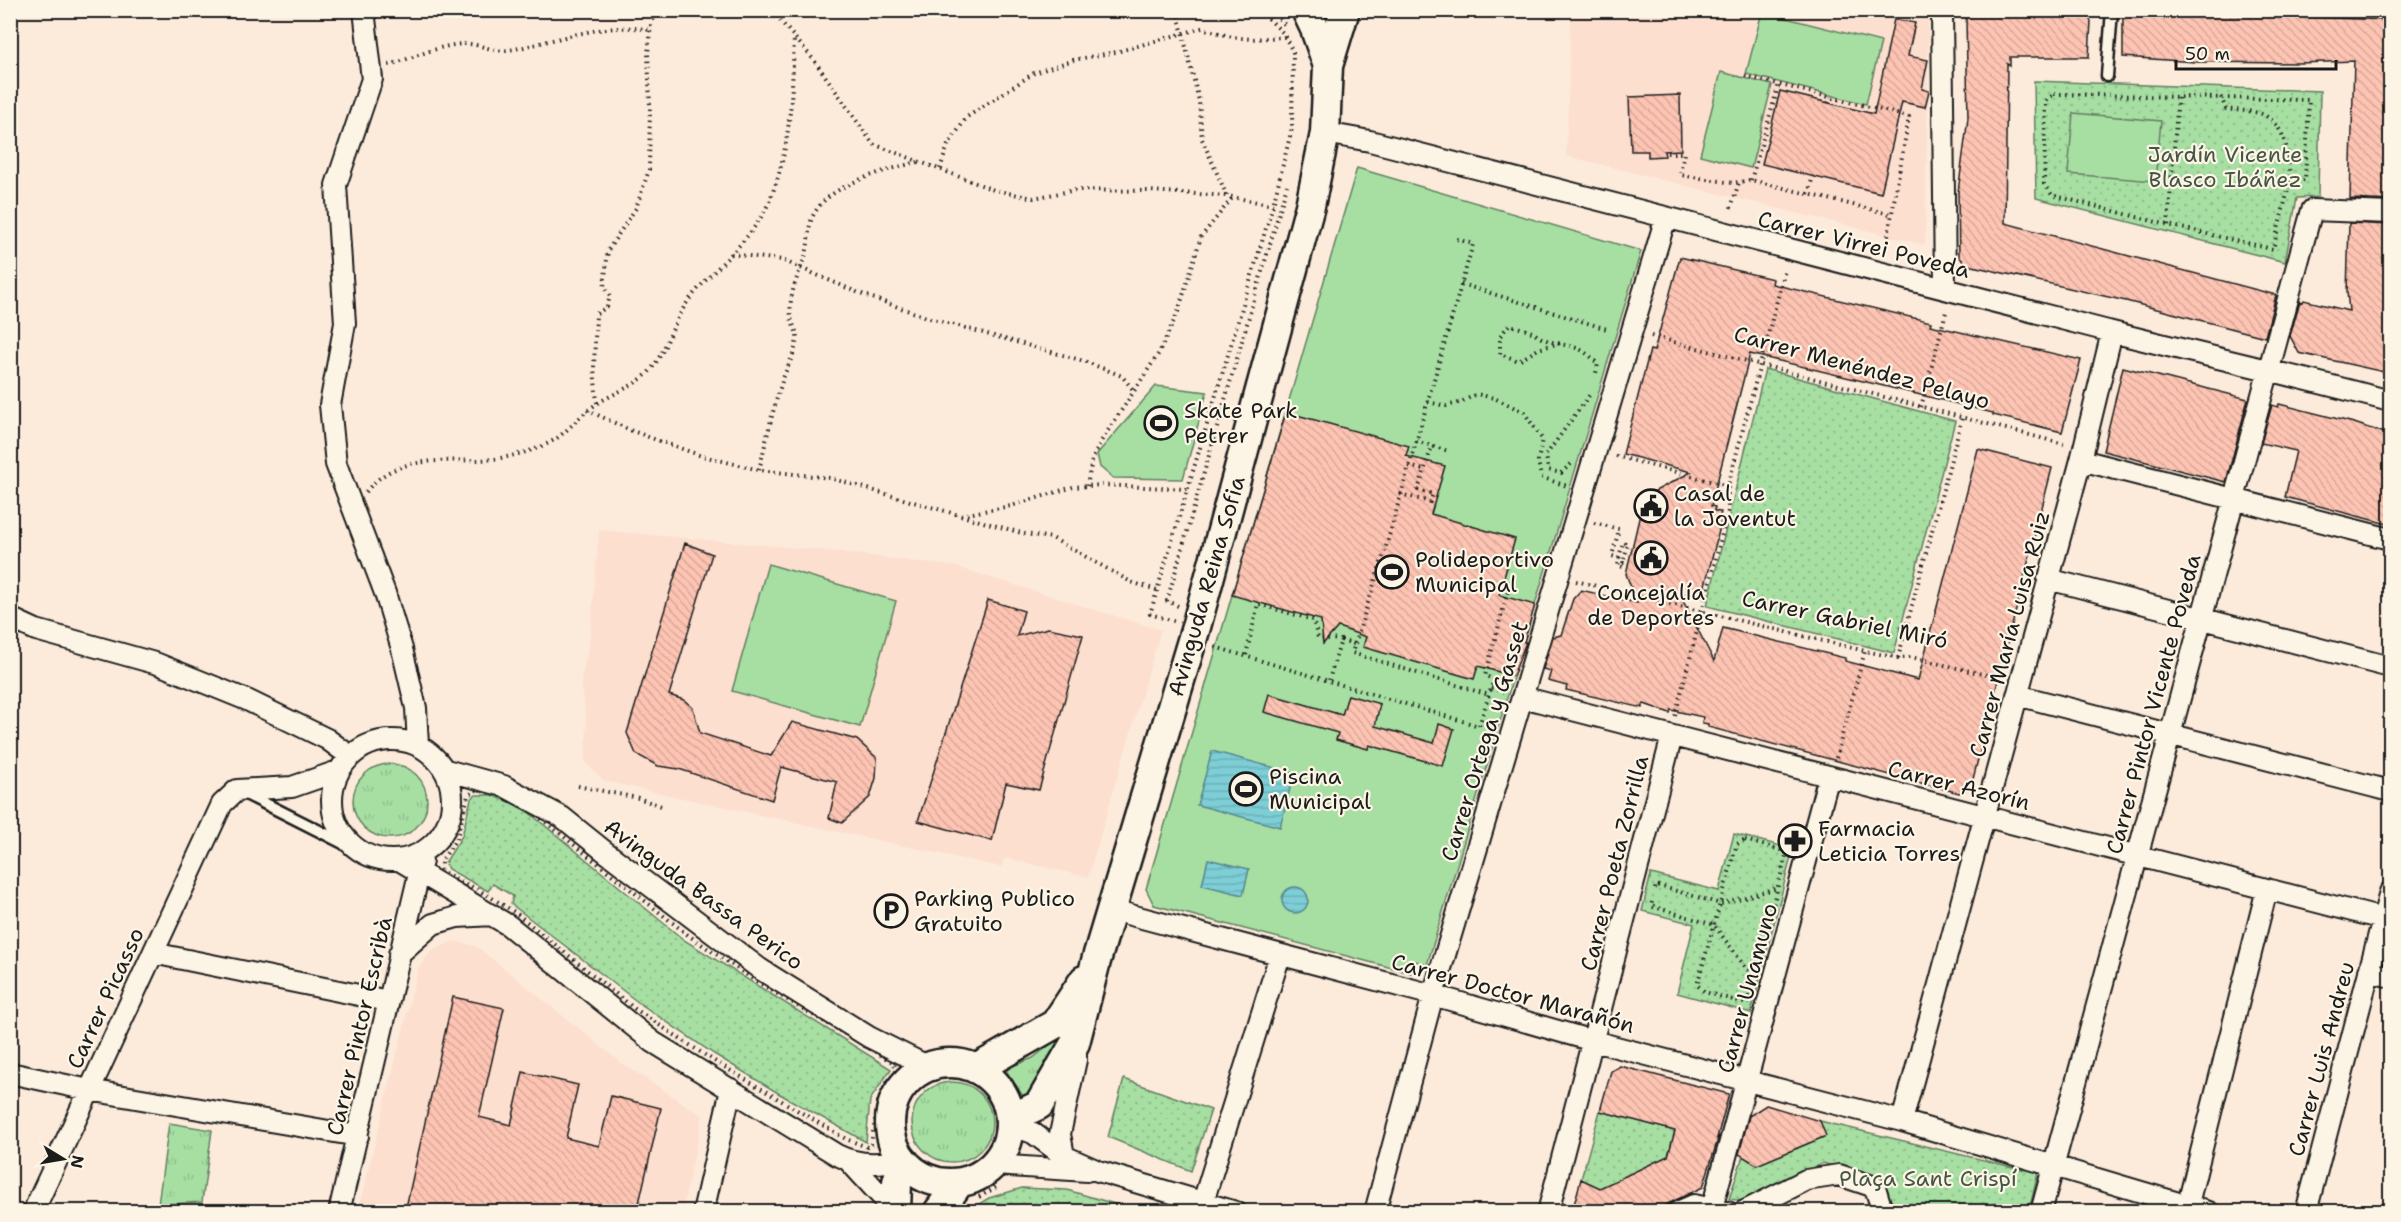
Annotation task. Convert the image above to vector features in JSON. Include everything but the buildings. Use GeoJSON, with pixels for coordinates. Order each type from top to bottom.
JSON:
{"type":"FeatureCollection","features":[{"type":"Feature","properties":{"kind":"street"},"geometry":{"type":"LineString","coordinates":[[364,10],[372,79],[336,185],[345,323],[330,405],[336,464],[385,593],[402,649],[416,708],[418,745]]}},
{"type":"Feature","properties":{"kind":"street","name":"Avinguda Reina Sofia"},"geometry":{"type":"LineString","coordinates":[[1010,1122],[1039,1105],[1075,1043],[1189,618],[1310,206],[1325,133],[1328,66],[1345,10]]}},
{"type":"Feature","properties":{"kind":"street"},"geometry":{"type":"LineString","coordinates":[[1942,10],[1945,289]]}},
{"type":"Feature","properties":{"kind":"street","name":"Avinguda Reina Sofia"},"geometry":{"type":"LineString","coordinates":[[1297,20],[1315,29],[1328,66]]}},
{"type":"Feature","properties":{"kind":"street","name":"Carrer Virrei Poveda"},"geometry":{"type":"LineString","coordinates":[[1325,133],[1370,141],[2112,332],[2391,401]]}},
{"type":"Feature","properties":{"kind":"street","name":"Carrer Pintor Vicente Poveda"},"geometry":{"type":"LineString","coordinates":[[2041,1212],[2312,210],[2391,213]]}},
{"type":"Feature","properties":{"kind":"street","name":"Carrer Ortega y Gasset"},"geometry":{"type":"LineString","coordinates":[[1375,1212],[1433,995],[1666,217]]}},
{"type":"Feature","properties":{"kind":"street","name":"Carrer María Luisa Ruiz"},"geometry":{"type":"LineString","coordinates":[[1902,1121],[2080,460],[2112,332]]}},
{"type":"Feature","properties":{"kind":"street"},"geometry":{"type":"LineString","coordinates":[[2080,460],[2391,539]]}},
{"type":"Feature","properties":{"kind":"street"},"geometry":{"type":"LineString","coordinates":[[2048,579],[2391,667]]}},
{"type":"Feature","properties":{"kind":"street"},"geometry":{"type":"LineString","coordinates":[[10,618],[36,630],[158,664],[247,700],[327,739],[344,764]]}},
{"type":"Feature","properties":{"kind":"street"},"geometry":{"type":"LineString","coordinates":[[2017,695],[2391,791]]}},
{"type":"Feature","properties":{"kind":"street","name":"Carrer Azorín"},"geometry":{"type":"LineString","coordinates":[[1522,697],[1673,728],[1832,769],[1985,816],[2383,919]]}},
{"type":"Feature","properties":{"kind":"street","name":"Carrer Poeta Zorrilla"},"geometry":{"type":"LineString","coordinates":[[1548,1212],[1673,728]]}},
{"type":"Feature","properties":{"kind":"street"},"geometry":{"type":"LineString","coordinates":[[237,790],[292,787],[344,764],[371,743],[395,739],[418,745],[434,755],[446,770],[453,792],[451,815],[441,836],[424,852],[399,860],[377,859],[357,850],[342,834],[333,814],[332,792],[344,764]]}},
{"type":"Feature","properties":{"kind":"street","name":"Carrer Unamuno"},"geometry":{"type":"LineString","coordinates":[[1717,1210],[1746,1080],[1832,769]]}},
{"type":"Feature","properties":{"kind":"street","name":"Avinguda Bassa Perico"},"geometry":{"type":"LineString","coordinates":[[446,770],[504,786],[562,817],[760,969],[869,1037],[930,1066]]}},
{"type":"Feature","properties":{"kind":"street","name":"Carrer Picasso"},"geometry":{"type":"LineString","coordinates":[[33,1212],[222,804],[237,790]]}},
{"type":"Feature","properties":{"kind":"street","name":"Carrer Pintor Escribà"},"geometry":{"type":"LineString","coordinates":[[339,1212],[424,852]]}},
{"type":"Feature","properties":{"kind":"street"},"geometry":{"type":"LineString","coordinates":[[399,860],[493,915],[653,1042],[848,1160],[883,1198],[888,1212]]}},
{"type":"Feature","properties":{"kind":"street"},"geometry":{"type":"LineString","coordinates":[[2186,1208],[2267,889]]}},
{"type":"Feature","properties":{"kind":"street","name":"Carrer Luis Andreu"},"geometry":{"type":"LineString","coordinates":[[2306,1212],[2391,892]]}},
{"type":"Feature","properties":{"kind":"street","name":"Carrer Doctor Marañón"},"geometry":{"type":"LineString","coordinates":[[1112,910],[1433,995],[1593,1041],[1902,1121]]}},
{"type":"Feature","properties":{"kind":"street"},"geometry":{"type":"LineString","coordinates":[[399,954],[433,924],[457,917],[493,915]]}},
{"type":"Feature","properties":{"kind":"street"},"geometry":{"type":"LineString","coordinates":[[153,953],[388,1001]]}},
{"type":"Feature","properties":{"kind":"street"},"geometry":{"type":"LineString","coordinates":[[1203,1202],[1280,955]]}},
{"type":"Feature","properties":{"kind":"street","name":"Avinguda Reina Sofia"},"geometry":{"type":"LineString","coordinates":[[976,1069],[1055,1024],[1096,961]]}},
{"type":"Feature","properties":{"kind":"street"},"geometry":{"type":"LineString","coordinates":[[2370,971],[2391,977]]}},
{"type":"Feature","properties":{"kind":"street","name":"Avinguda Reina Sofia"},"geometry":{"type":"LineString","coordinates":[[1064,1156],[1060,1134],[1076,1060],[1075,1043]]}},
{"type":"Feature","properties":{"kind":"street"},"geometry":{"type":"LineString","coordinates":[[967,1191],[922,1177],[902,1160],[893,1143],[890,1124],[892,1106],[900,1089],[913,1076],[930,1066],[953,1063],[976,1069],[989,1077],[1000,1089],[1007,1103],[1010,1122],[1000,1175]]}},
{"type":"Feature","properties":{"kind":"street"},"geometry":{"type":"LineString","coordinates":[[10,1073],[89,1090],[358,1136]]}},
{"type":"Feature","properties":{"kind":"street"},"geometry":{"type":"LineString","coordinates":[[703,1212],[731,1089]]}},
{"type":"Feature","properties":{"kind":"street"},"geometry":{"type":"LineString","coordinates":[[1902,1121],[2053,1165],[2186,1208],[2209,1212]]}},
{"type":"Feature","properties":{"kind":"street"},"geometry":{"type":"LineString","coordinates":[[1010,1122],[1034,1133],[1064,1156],[1098,1171],[1236,1212]]}},
{"type":"Feature","properties":{"kind":"street"},"geometry":{"type":"LineString","coordinates":[[848,1160],[884,1164],[902,1160]]}},
{"type":"Feature","properties":{"kind":"street"},"geometry":{"type":"LineString","coordinates":[[896,1212],[897,1182],[902,1160]]}},
{"type":"Feature","properties":{"kind":"street"},"geometry":{"type":"LineString","coordinates":[[938,1212],[967,1191],[978,1177],[1098,1171]]}},
{"type":"Feature","properties":{"kind":"street"},"geometry":{"type":"LineString","coordinates":[[1743,1212],[1806,1180],[1839,1175],[1875,1187],[1880,1209]]}},
{"type":"Feature","properties":{"kind":"street"},"geometry":{"type":"LineString","coordinates":[[1678,1212],[1694,1205],[1717,1210]]}},
{"type":"Feature","properties":{"kind":"lane"},"geometry":{"type":"LineString","coordinates":[[2107,76],[2112,10]]}},
{"type":"Feature","properties":{"kind":"lane"},"geometry":{"type":"LineString","coordinates":[[237,790],[357,850]]}},
{"type":"Feature","properties":{"kind":"path"},"geometry":{"type":"LineString","coordinates":[[597,404],[594,368],[596,314],[608,307],[610,296],[604,286],[608,250],[636,208],[649,170],[651,106],[648,53],[650,30],[658,10]]}},
{"type":"Feature","properties":{"kind":"path"},"geometry":{"type":"LineString","coordinates":[[774,10],[814,60],[873,144],[994,190],[1033,198],[1076,190],[1150,191],[1227,196],[1273,205]]}},
{"type":"Feature","properties":{"kind":"path"},"geometry":{"type":"LineString","coordinates":[[1177,10],[1199,101],[1202,139],[1227,196]]}},
{"type":"Feature","properties":{"kind":"path"},"geometry":{"type":"LineString","coordinates":[[1189,618],[1150,614],[1273,205],[1292,128],[1293,52],[1285,37],[1260,10]]}},
{"type":"Feature","properties":{"kind":"path"},"geometry":{"type":"LineString","coordinates":[[1271,10],[1297,20]]}},
{"type":"Feature","properties":{"kind":"path"},"geometry":{"type":"LineString","coordinates":[[940,170],[948,145],[967,117],[1034,73],[1073,60],[1116,52],[1202,28],[1242,38],[1264,40],[1285,37]]}},
{"type":"Feature","properties":{"kind":"path"},"geometry":{"type":"LineString","coordinates":[[371,70],[444,47],[465,44],[490,50],[507,51],[547,40],[609,29],[650,30]]}},
{"type":"Feature","properties":{"kind":"path"},"geometry":{"type":"LineString","coordinates":[[353,509],[369,488],[383,475],[399,466],[422,462],[510,456],[541,446],[560,435],[597,404],[646,375],[688,301],[756,224],[768,204],[777,180],[787,138],[794,37]]}},
{"type":"Feature","properties":{"kind":"path"},"geometry":{"type":"LineString","coordinates":[[1745,76],[1909,117],[1890,214],[1886,247]]}},
{"type":"Feature","properties":{"kind":"path"},"geometry":{"type":"LineString","coordinates":[[1751,180],[1779,84]]}},
{"type":"Feature","properties":{"kind":"path"},"geometry":{"type":"LineString","coordinates":[[2222,97],[2226,109],[2263,114],[2275,125],[2288,150],[2290,182],[2273,249],[2052,195],[2044,184],[2046,101],[2054,94],[2222,97],[2308,100],[2305,180],[2290,182]]}},
{"type":"Feature","properties":{"kind":"path"},"geometry":{"type":"LineString","coordinates":[[2168,225],[2178,96]]}},
{"type":"Feature","properties":{"kind":"path"},"geometry":{"type":"LineString","coordinates":[[1828,103],[1830,97]]}},
{"type":"Feature","properties":{"kind":"path"},"geometry":{"type":"LineString","coordinates":[[1667,153],[1684,153],[1680,175],[1733,183],[1751,180],[1890,214]]}},
{"type":"Feature","properties":{"kind":"path"},"geometry":{"type":"LineString","coordinates":[[759,470],[781,385],[794,352],[797,336],[791,317],[792,300],[810,240],[809,228],[813,215],[820,204],[857,181],[919,161]]}},
{"type":"Feature","properties":{"kind":"path"},"geometry":{"type":"LineString","coordinates":[[1189,618],[1167,601],[1290,176]]}},
{"type":"Feature","properties":{"kind":"path"},"geometry":{"type":"LineString","coordinates":[[1808,194],[1813,176]]}},
{"type":"Feature","properties":{"kind":"path"},"geometry":{"type":"LineString","coordinates":[[1731,208],[1740,182]]}},
{"type":"Feature","properties":{"kind":"path"},"geometry":{"type":"LineString","coordinates":[[1087,486],[1092,460],[1100,443],[1159,353],[1178,312],[1201,237],[1233,197]]}},
{"type":"Feature","properties":{"kind":"path"},"geometry":{"type":"LineString","coordinates":[[1457,239],[1473,244],[1385,550],[1352,653],[1489,695]]}},
{"type":"Feature","properties":{"kind":"path"},"geometry":{"type":"LineString","coordinates":[[730,254],[782,260],[858,293],[926,317],[1000,336],[1084,362],[1122,376],[1134,391]]}},
{"type":"Feature","properties":{"kind":"path"},"geometry":{"type":"LineString","coordinates":[[1673,728],[1728,511],[1728,486],[1785,270]]}},
{"type":"Feature","properties":{"kind":"path"},"geometry":{"type":"LineString","coordinates":[[1461,284],[1610,330]]}},
{"type":"Feature","properties":{"kind":"path"},"geometry":{"type":"LineString","coordinates":[[1922,407],[1946,312]]}},
{"type":"Feature","properties":{"kind":"path"},"geometry":{"type":"LineString","coordinates":[[1560,343],[1538,349],[1519,361],[1500,354],[1500,336],[1509,325],[1532,332],[1544,339],[1560,343],[1580,348],[1588,352],[1598,364],[1594,381]]}},
{"type":"Feature","properties":{"kind":"path","name":"Carrer Menéndez Pelayo"},"geometry":{"type":"LineString","coordinates":[[1647,335],[2066,445]]}},
{"type":"Feature","properties":{"kind":"path"},"geometry":{"type":"LineString","coordinates":[[1572,463],[1561,473],[1548,470],[1546,454],[1593,390],[1587,411]]}},
{"type":"Feature","properties":{"kind":"path"},"geometry":{"type":"LineString","coordinates":[[1428,402],[1446,406],[1459,403],[1477,394],[1494,398],[1524,412],[1542,439],[1538,461],[1541,477],[1573,488]]}},
{"type":"Feature","properties":{"kind":"path"},"geometry":{"type":"LineString","coordinates":[[587,411],[632,431],[699,455],[759,470],[830,478],[1025,534],[1052,538],[1131,582],[1157,590]]}},
{"type":"Feature","properties":{"kind":"path"},"geometry":{"type":"LineString","coordinates":[[1898,658],[1962,418]]}},
{"type":"Feature","properties":{"kind":"path"},"geometry":{"type":"LineString","coordinates":[[1416,441],[1448,451]]}},
{"type":"Feature","properties":{"kind":"path"},"geometry":{"type":"LineString","coordinates":[[1400,494],[1430,502],[1433,494],[1418,490],[1432,446]]}},
{"type":"Feature","properties":{"kind":"path"},"geometry":{"type":"LineString","coordinates":[[1611,455],[1728,486]]}},
{"type":"Feature","properties":{"kind":"path"},"geometry":{"type":"LineString","coordinates":[[1409,466],[1424,470]]}},
{"type":"Feature","properties":{"kind":"path"},"geometry":{"type":"LineString","coordinates":[[962,515],[1011,506],[1073,487],[1187,489]]}},
{"type":"Feature","properties":{"kind":"path"},"geometry":{"type":"LineString","coordinates":[[1590,522],[1619,529],[1612,556],[1619,558]]}},
{"type":"Feature","properties":{"kind":"path"},"geometry":{"type":"LineString","coordinates":[[1623,542],[1628,544],[1626,564],[1623,567],[1617,566],[1619,558],[1623,542]]}},
{"type":"Feature","properties":{"kind":"path"},"geometry":{"type":"LineString","coordinates":[[1212,646],[1479,726],[1494,679],[1485,676],[1512,580]]}},
{"type":"Feature","properties":{"kind":"path","name":"Carrer Gabriel Miró"},"geometry":{"type":"LineString","coordinates":[[1572,580],[1865,651],[1898,658],[1911,657],[2003,679]]}},
{"type":"Feature","properties":{"kind":"path"},"geometry":{"type":"LineString","coordinates":[[1246,655],[1258,604],[1313,620],[1318,638],[1341,640],[1354,644]]}},
{"type":"Feature","properties":{"kind":"path"},"geometry":{"type":"LineString","coordinates":[[1329,680],[1341,640]]}},
{"type":"Feature","properties":{"kind":"path"},"geometry":{"type":"LineString","coordinates":[[1832,769],[1865,651]]}},
{"type":"Feature","properties":{"kind":"path"},"geometry":{"type":"LineString","coordinates":[[578,786],[638,798],[664,807]]}},
{"type":"Feature","properties":{"kind":"path"},"geometry":{"type":"LineString","coordinates":[[476,790],[492,792],[524,805],[688,935],[754,980],[894,1063],[896,1071],[878,1102],[870,1144],[867,1147],[846,1139],[711,1059],[635,1009],[516,913],[484,893],[441,871],[441,862],[457,838],[468,796],[476,790]]}},
{"type":"Feature","properties":{"kind":"path"},"geometry":{"type":"LineString","coordinates":[[1745,840],[1787,852],[1778,888],[1747,1004],[1705,992],[1697,985],[1737,844],[1745,840]]}},
{"type":"Feature","properties":{"kind":"path"},"geometry":{"type":"LineString","coordinates":[[1754,977],[1714,925],[1651,906],[1656,885],[1721,904],[1778,888]]}},
{"type":"Feature","properties":{"kind":"path"},"geometry":{"type":"LineString","coordinates":[[967,1191],[995,1187],[1000,1175]]}},
{"type":"Feature","properties":{"kind":"shaded area"},"geometry":{"type":"Polygon","coordinates":[[[1571,11],[1929,11],[1925,245],[1566,156],[1571,11]]]}},
{"type":"Feature","properties":{"kind":"shaded area"},"geometry":{"type":"Polygon","coordinates":[[[599,530],[841,552],[956,567],[1161,630],[1088,877],[1005,858],[1001,867],[604,781],[585,762],[587,727],[581,680],[590,638],[599,530]]]}},
{"type":"Feature","properties":{"kind":"shaded area"},"geometry":{"type":"Polygon","coordinates":[[[453,941],[476,946],[623,1064],[703,1116],[682,1211],[358,1212],[419,967],[432,951],[453,941]]]}},
{"type":"Feature","properties":{"kind":"green space"},"geometry":{"type":"Polygon","coordinates":[[[1762,12],[1881,42],[1866,104],[1746,74],[1762,12]]]}},
{"type":"Feature","properties":{"kind":"green space"},"geometry":{"type":"Polygon","coordinates":[[[1721,72],[1772,85],[1751,168],[1700,155],[1721,72]]]}},
{"type":"Feature","properties":{"kind":"green space","name":"Jardín Vicente Blasco Ibáñez"},"geometry":{"type":"Polygon","coordinates":[[[2034,81],[2320,91],[2318,197],[2297,198],[2285,262],[2036,198],[2034,81]]]}},
{"type":"Feature","properties":{"kind":"green space"},"geometry":{"type":"Polygon","coordinates":[[[2073,113],[2161,121],[2155,181],[2068,174],[2073,113]]]}},
{"type":"Feature","properties":{"kind":"green space","name":"Polideportivo Municipal"},"geometry":{"type":"Polygon","coordinates":[[[1357,168],[1641,251],[1427,965],[1415,961],[1411,973],[1154,905],[1146,889],[1357,168]]]}},
{"type":"Feature","properties":{"kind":"green space"},"geometry":{"type":"Polygon","coordinates":[[[1765,369],[1955,421],[1894,653],[1707,606],[1765,369]]]}},
{"type":"Feature","properties":{"kind":"green space","name":"Skate Park Petrer"},"geometry":{"type":"Polygon","coordinates":[[[1156,386],[1207,392],[1183,479],[1113,478],[1100,467],[1097,454],[1156,386]]]}},
{"type":"Feature","properties":{"kind":"green space"},"geometry":{"type":"Polygon","coordinates":[[[768,564],[896,601],[860,727],[732,691],[768,564]]]}},
{"type":"Feature","properties":{"kind":"green space"},"geometry":{"type":"Polygon","coordinates":[[[390,764],[411,770],[421,780],[427,801],[421,822],[411,832],[390,838],[369,832],[359,822],[353,801],[359,780],[369,770],[390,764]]]}},
{"type":"Feature","properties":{"kind":"green space"},"geometry":{"type":"Polygon","coordinates":[[[476,795],[491,795],[521,806],[684,940],[891,1069],[870,1100],[866,1142],[714,1054],[639,1003],[511,904],[513,896],[493,884],[488,891],[448,869],[445,863],[462,836],[471,799],[476,795]]]}},
{"type":"Feature","properties":{"kind":"green space"},"geometry":{"type":"Polygon","coordinates":[[[1734,834],[1793,849],[1751,1013],[1677,993],[1694,924],[1642,911],[1651,874],[1719,891],[1734,834]]]}},
{"type":"Feature","properties":{"kind":"green space"},"geometry":{"type":"Polygon","coordinates":[[[1066,1032],[1032,1099],[1024,1098],[1007,1072],[1008,1068],[1033,1058],[1066,1032]]]}},
{"type":"Feature","properties":{"kind":"green space"},"geometry":{"type":"Polygon","coordinates":[[[1124,1079],[1211,1110],[1191,1171],[1108,1137],[1124,1079]]]}},
{"type":"Feature","properties":{"kind":"green space"},"geometry":{"type":"Polygon","coordinates":[[[952,1082],[967,1085],[980,1094],[989,1107],[992,1122],[989,1137],[980,1150],[967,1159],[952,1162],[937,1159],[924,1150],[915,1137],[912,1122],[915,1107],[924,1094],[937,1085],[952,1082]]]}},
{"type":"Feature","properties":{"kind":"green space"},"geometry":{"type":"Polygon","coordinates":[[[1600,1111],[1675,1131],[1668,1156],[1600,1188],[1581,1179],[1600,1111]]]}},
{"type":"Feature","properties":{"kind":"green space","name":"Plaça Sant Crispí"},"geometry":{"type":"Polygon","coordinates":[[[1820,1121],[2038,1173],[2029,1211],[1933,1211],[1888,1201],[1888,1191],[1882,1181],[1823,1163],[1744,1201],[1729,1199],[1743,1156],[1757,1165],[1825,1136],[1820,1121]]]}},
{"type":"Feature","properties":{"kind":"green space"},"geometry":{"type":"Polygon","coordinates":[[[169,1123],[212,1130],[202,1202],[158,1205],[169,1123]]]}},
{"type":"Feature","properties":{"kind":"green space"},"geometry":{"type":"Polygon","coordinates":[[[1022,1188],[1067,1190],[1139,1211],[967,1211],[989,1198],[1022,1188]]]}},
{"type":"Feature","properties":{"kind":"water","name":"Piscina Municipal"},"geometry":{"type":"Polygon","coordinates":[[[1212,751],[1294,773],[1280,827],[1197,805],[1212,751]]]}},
{"type":"Feature","properties":{"kind":"water"},"geometry":{"type":"Polygon","coordinates":[[[1208,859],[1249,869],[1243,895],[1202,885],[1208,859]]]}},
{"type":"Feature","properties":{"kind":"water"},"geometry":{"type":"Polygon","coordinates":[[[1295,887],[1304,891],[1308,900],[1304,909],[1295,913],[1286,909],[1282,900],[1286,891],[1295,887]]]}},
{"type":"Feature","properties":{"kind":"place","name":"Skate Park Petrer"},"geometry":{"type":"Point","coordinates":[1161,423]}},
{"type":"Feature","properties":{"kind":"place","name":"Casal de la Joventut"},"geometry":{"type":"Point","coordinates":[1651,506]}},
{"type":"Feature","properties":{"kind":"place","name":"Concejalía de Deportes"},"geometry":{"type":"Point","coordinates":[1651,558]}},
{"type":"Feature","properties":{"kind":"place","name":"Polideportivo Municipal"},"geometry":{"type":"Point","coordinates":[1392,572]}},
{"type":"Feature","properties":{"kind":"place","name":"Piscina Municipal"},"geometry":{"type":"Point","coordinates":[1246,789]}},
{"type":"Feature","properties":{"kind":"place","name":"Farmacia Leticia Torres"},"geometry":{"type":"Point","coordinates":[1795,841]}},
{"type":"Feature","properties":{"kind":"place","name":"Parking Publico Gratuito"},"geometry":{"type":"Point","coordinates":[891,911]}}]}
